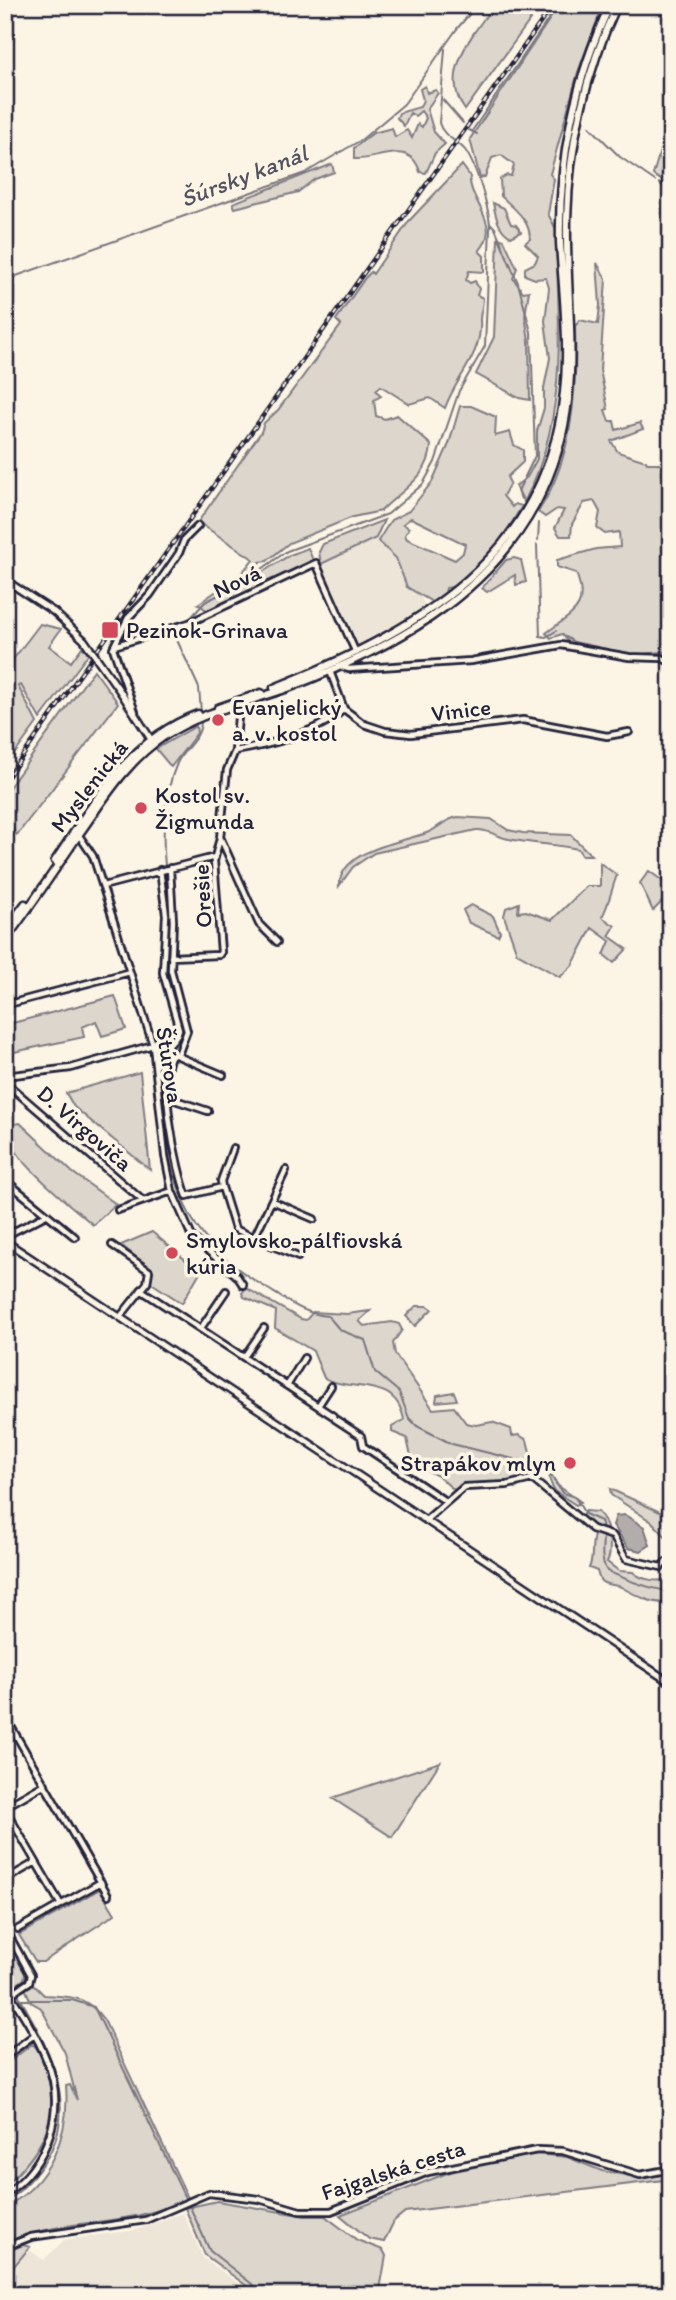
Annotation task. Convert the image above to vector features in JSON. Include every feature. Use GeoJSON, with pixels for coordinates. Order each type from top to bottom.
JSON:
{"type":"FeatureCollection","features":[{"type":"Feature","properties":{"kind":"main road"},"geometry":{"type":"LineString","coordinates":[[426,618],[462,588],[500,547],[530,501],[554,442],[566,369],[560,241],[566,153],[582,79],[610,5]]}},
{"type":"Feature","properties":{"kind":"main road"},"geometry":{"type":"LineString","coordinates":[[426,618],[478,582],[513,540],[543,490],[561,443],[573,365],[567,240],[570,173],[589,81],[617,5]]}},
{"type":"Feature","properties":{"kind":"main road","name":"Myslenická"},"geometry":{"type":"LineString","coordinates":[[201,716],[239,706],[330,670],[426,618]]}},
{"type":"Feature","properties":{"kind":"main road","name":"Myslenická"},"geometry":{"type":"LineString","coordinates":[[5,931],[127,760],[152,741],[201,716],[357,654]]}},
{"type":"Feature","properties":{"kind":"main road"},"geometry":{"type":"LineString","coordinates":[[338,666],[343,658]]}},
{"type":"Feature","properties":{"kind":"main road","name":"Myslenická"},"geometry":{"type":"LineString","coordinates":[[5,940],[76,833]]}},
{"type":"Feature","properties":{"kind":"street"},"geometry":{"type":"LineString","coordinates":[[138,719],[116,664],[114,646],[128,618],[150,595],[180,553],[184,540],[198,526]]}},
{"type":"Feature","properties":{"kind":"street","name":"Nová"},"geometry":{"type":"LineString","coordinates":[[114,646],[180,627],[316,563],[357,654]]}},
{"type":"Feature","properties":{"kind":"street"},"geometry":{"type":"LineString","coordinates":[[5,580],[54,612],[85,640],[152,741]]}},
{"type":"Feature","properties":{"kind":"street"},"geometry":{"type":"LineString","coordinates":[[338,666],[349,669],[429,666],[524,654],[561,645],[629,657],[662,658],[671,663]]}},
{"type":"Feature","properties":{"kind":"street"},"geometry":{"type":"LineString","coordinates":[[235,751],[260,746],[319,725],[345,709],[330,670]]}},
{"type":"Feature","properties":{"kind":"street","name":"Orešie"},"geometry":{"type":"LineString","coordinates":[[171,957],[220,954],[215,857],[220,838],[227,770],[235,751],[239,706]]}},
{"type":"Feature","properties":{"kind":"street","name":"Vinice"},"geometry":{"type":"LineString","coordinates":[[345,709],[368,726],[405,734],[523,720],[607,736],[629,732]]}},
{"type":"Feature","properties":{"kind":"street","name":"Štúrova"},"geometry":{"type":"LineString","coordinates":[[76,833],[90,849],[153,1045],[165,1156],[172,1191],[192,1237],[237,1276],[243,1285]]}},
{"type":"Feature","properties":{"kind":"street"},"geometry":{"type":"LineString","coordinates":[[220,838],[259,924],[277,942]]}},
{"type":"Feature","properties":{"kind":"street"},"geometry":{"type":"LineString","coordinates":[[103,886],[215,857]]}},
{"type":"Feature","properties":{"kind":"street"},"geometry":{"type":"LineString","coordinates":[[165,869],[173,921],[173,983],[187,1031],[166,1068],[176,1162],[187,1196],[222,1187]]}},
{"type":"Feature","properties":{"kind":"street"},"geometry":{"type":"LineString","coordinates":[[155,1066],[163,1050],[176,1038],[179,1029],[163,973],[165,869]]}},
{"type":"Feature","properties":{"kind":"street"},"geometry":{"type":"LineString","coordinates":[[5,1005],[130,972]]}},
{"type":"Feature","properties":{"kind":"street"},"geometry":{"type":"LineString","coordinates":[[5,1076],[71,1068],[153,1045],[223,1075]]}},
{"type":"Feature","properties":{"kind":"street","name":"D. Virgoviča"},"geometry":{"type":"LineString","coordinates":[[5,1082],[142,1200]]}},
{"type":"Feature","properties":{"kind":"street"},"geometry":{"type":"LineString","coordinates":[[169,1098],[208,1111]]}},
{"type":"Feature","properties":{"kind":"street"},"geometry":{"type":"LineString","coordinates":[[233,1148],[221,1181],[235,1230],[298,1257]]}},
{"type":"Feature","properties":{"kind":"street"},"geometry":{"type":"LineString","coordinates":[[254,1238],[286,1170]]}},
{"type":"Feature","properties":{"kind":"street"},"geometry":{"type":"LineString","coordinates":[[5,1180],[75,1237]]}},
{"type":"Feature","properties":{"kind":"street"},"geometry":{"type":"LineString","coordinates":[[118,1210],[172,1191]]}},
{"type":"Feature","properties":{"kind":"street"},"geometry":{"type":"LineString","coordinates":[[272,1200],[314,1219]]}},
{"type":"Feature","properties":{"kind":"street"},"geometry":{"type":"LineString","coordinates":[[46,1214],[5,1238],[671,1683]]}},
{"type":"Feature","properties":{"kind":"street"},"geometry":{"type":"LineString","coordinates":[[112,1245],[148,1268],[147,1283],[120,1317]]}},
{"type":"Feature","properties":{"kind":"street"},"geometry":{"type":"LineString","coordinates":[[141,1290],[334,1417],[360,1436],[363,1446],[445,1501]]}},
{"type":"Feature","properties":{"kind":"street"},"geometry":{"type":"LineString","coordinates":[[201,1328],[226,1291]]}},
{"type":"Feature","properties":{"kind":"street"},"geometry":{"type":"LineString","coordinates":[[244,1357],[264,1328]]}},
{"type":"Feature","properties":{"kind":"street"},"geometry":{"type":"LineString","coordinates":[[286,1386],[304,1358]]}},
{"type":"Feature","properties":{"kind":"street"},"geometry":{"type":"LineString","coordinates":[[318,1406],[331,1386]]}},
{"type":"Feature","properties":{"kind":"street"},"geometry":{"type":"LineString","coordinates":[[427,1519],[464,1486],[508,1485],[532,1479],[602,1533],[613,1536],[629,1561],[653,1567],[661,1567],[666,1562]]}},
{"type":"Feature","properties":{"kind":"street"},"geometry":{"type":"LineString","coordinates":[[5,1716],[108,1895]]}},
{"type":"Feature","properties":{"kind":"street"},"geometry":{"type":"LineString","coordinates":[[45,1784],[5,1808],[61,1905]]}},
{"type":"Feature","properties":{"kind":"street"},"geometry":{"type":"LineString","coordinates":[[5,1880],[36,1862]]}},
{"type":"Feature","properties":{"kind":"street"},"geometry":{"type":"LineString","coordinates":[[18,1929],[101,1882]]}},
{"type":"Feature","properties":{"kind":"street"},"geometry":{"type":"LineString","coordinates":[[5,1928],[30,1972],[29,1982],[5,1998]]}},
{"type":"Feature","properties":{"kind":"street"},"geometry":{"type":"LineString","coordinates":[[5,1986],[12,1993],[34,2035],[47,2061],[54,2084],[51,2131],[33,2169],[5,2194]]}},
{"type":"Feature","properties":{"kind":"street"},"geometry":{"type":"LineString","coordinates":[[5,2057],[34,2035]]}},
{"type":"Feature","properties":{"kind":"street","name":"Fajgalská cesta"},"geometry":{"type":"LineString","coordinates":[[5,2247],[31,2237],[146,2220],[204,2194],[222,2193],[300,2211],[331,2211],[428,2172],[537,2150],[563,2151],[640,2175],[671,2169]]}},
{"type":"Feature","properties":{"kind":"shaded area"},"geometry":{"type":"Polygon","coordinates":[[[494,5],[541,5],[465,110],[455,83],[457,69],[468,42],[494,5]]]}},
{"type":"Feature","properties":{"kind":"shaded area"},"geometry":{"type":"Polygon","coordinates":[[[559,5],[603,5],[578,72],[550,174],[554,179],[548,214],[556,229],[558,368],[549,436],[539,469],[524,502],[516,486],[527,477],[537,459],[537,431],[544,408],[544,388],[550,358],[545,321],[549,288],[546,278],[535,279],[525,275],[525,268],[535,263],[538,256],[525,243],[530,239],[524,220],[501,196],[500,179],[511,176],[514,165],[501,155],[492,158],[485,177],[480,178],[470,139],[559,5]]]}},
{"type":"Feature","properties":{"kind":"shaded area"},"geometry":{"type":"Polygon","coordinates":[[[425,86],[427,93],[436,90],[438,93],[427,109],[434,132],[445,144],[435,153],[426,173],[420,172],[409,156],[401,153],[354,159],[354,148],[373,133],[392,128],[395,137],[407,130],[412,138],[418,124],[422,127],[426,118],[421,111],[415,116],[410,113],[404,126],[397,118],[399,113],[420,107],[423,100],[420,89],[425,86]]]}},
{"type":"Feature","properties":{"kind":"shaded area"},"geometry":{"type":"Polygon","coordinates":[[[661,148],[671,151],[671,186],[653,175],[661,148]]]}},
{"type":"Feature","properties":{"kind":"shaded area"},"geometry":{"type":"Polygon","coordinates":[[[332,164],[334,172],[315,179],[298,192],[235,208],[233,203],[332,164]]]}},
{"type":"Feature","properties":{"kind":"shaded area"},"geometry":{"type":"Polygon","coordinates":[[[462,165],[470,176],[488,231],[486,241],[479,251],[484,256],[484,272],[469,271],[466,280],[470,283],[475,281],[479,289],[477,295],[483,298],[480,332],[473,355],[445,408],[430,398],[409,404],[381,386],[376,390],[381,396],[374,400],[376,416],[385,419],[397,415],[431,445],[425,467],[412,483],[381,511],[353,517],[289,543],[267,561],[260,562],[248,575],[248,581],[290,555],[308,548],[314,563],[208,611],[198,604],[241,574],[253,559],[198,522],[261,432],[264,423],[278,410],[341,325],[336,320],[365,278],[371,272],[373,274],[409,221],[462,165]]]}},
{"type":"Feature","properties":{"kind":"shaded area"},"geometry":{"type":"Polygon","coordinates":[[[493,203],[504,208],[511,224],[516,225],[521,232],[511,237],[503,231],[493,203]]]}},
{"type":"Feature","properties":{"kind":"shaded area"},"geometry":{"type":"Polygon","coordinates":[[[498,238],[504,240],[517,268],[513,278],[523,292],[529,291],[525,316],[529,340],[530,400],[519,398],[476,374],[494,337],[498,238]]]}},
{"type":"Feature","properties":{"kind":"shaded area"},"geometry":{"type":"Polygon","coordinates":[[[597,263],[606,279],[600,370],[608,409],[605,410],[609,421],[614,421],[616,430],[640,423],[643,429],[611,441],[618,452],[647,463],[657,463],[671,470],[671,652],[651,657],[570,644],[562,634],[551,638],[546,633],[571,615],[580,603],[580,585],[576,573],[557,567],[557,560],[596,549],[620,547],[619,532],[605,534],[597,528],[600,512],[594,501],[584,503],[572,524],[571,536],[560,536],[555,528],[564,510],[557,509],[545,517],[538,512],[559,469],[571,422],[575,326],[580,320],[598,324],[600,305],[597,263]]]}},
{"type":"Feature","properties":{"kind":"shaded area"},"geometry":{"type":"Polygon","coordinates":[[[460,406],[471,406],[496,417],[495,436],[510,432],[514,445],[523,450],[523,462],[507,477],[510,483],[503,496],[512,507],[515,504],[522,506],[489,555],[467,578],[446,588],[445,594],[434,603],[407,587],[396,558],[378,541],[391,520],[409,511],[432,482],[449,444],[460,406]],[[411,518],[403,524],[409,528],[405,535],[407,539],[455,560],[463,553],[465,544],[411,518]]]}},
{"type":"Feature","properties":{"kind":"shaded area"},"geometry":{"type":"Polygon","coordinates":[[[384,520],[376,538],[321,564],[319,552],[323,544],[384,520]]]}},
{"type":"Feature","properties":{"kind":"shaded area"},"geometry":{"type":"Polygon","coordinates":[[[376,536],[380,545],[396,557],[407,587],[420,595],[427,610],[353,651],[314,563],[322,563],[376,536]]]}},
{"type":"Feature","properties":{"kind":"shaded area"},"geometry":{"type":"Polygon","coordinates":[[[506,560],[521,560],[526,582],[516,585],[515,575],[487,592],[482,588],[506,560]]]}},
{"type":"Feature","properties":{"kind":"shaded area"},"geometry":{"type":"Polygon","coordinates":[[[40,624],[61,629],[49,646],[71,662],[82,647],[89,653],[40,719],[21,685],[18,686],[37,723],[5,767],[5,670],[40,624]]]}},
{"type":"Feature","properties":{"kind":"shaded area"},"geometry":{"type":"Polygon","coordinates":[[[94,670],[118,703],[17,835],[5,822],[5,793],[94,670]]]}},
{"type":"Feature","properties":{"kind":"shaded area"},"geometry":{"type":"Polygon","coordinates":[[[196,726],[197,733],[171,767],[156,749],[196,726]]]}},
{"type":"Feature","properties":{"kind":"shaded area"},"geometry":{"type":"Polygon","coordinates":[[[458,817],[491,819],[508,830],[523,833],[571,835],[591,855],[582,855],[578,849],[518,841],[476,830],[374,853],[353,867],[339,886],[343,873],[362,855],[429,832],[458,817]]]}},
{"type":"Feature","properties":{"kind":"shaded area"},"geometry":{"type":"Polygon","coordinates":[[[600,863],[617,875],[602,917],[615,926],[609,936],[627,949],[614,963],[604,955],[610,941],[592,928],[572,966],[560,977],[517,953],[504,916],[506,908],[519,903],[518,912],[526,911],[552,920],[587,886],[600,886],[600,863]]]}},
{"type":"Feature","properties":{"kind":"shaded area"},"geometry":{"type":"Polygon","coordinates":[[[649,871],[671,887],[671,892],[653,911],[640,883],[649,871]]]}},
{"type":"Feature","properties":{"kind":"shaded area"},"geometry":{"type":"Polygon","coordinates":[[[471,905],[493,916],[500,932],[498,936],[469,923],[463,910],[471,905]]]}},
{"type":"Feature","properties":{"kind":"shaded area"},"geometry":{"type":"Polygon","coordinates":[[[115,996],[126,1029],[102,1036],[96,1021],[82,1027],[84,1037],[9,1053],[5,1046],[5,1025],[115,996]]]}},
{"type":"Feature","properties":{"kind":"shaded area"},"geometry":{"type":"Polygon","coordinates":[[[140,1072],[150,1170],[74,1107],[66,1093],[140,1072]]]}},
{"type":"Feature","properties":{"kind":"shaded area"},"geometry":{"type":"Polygon","coordinates":[[[20,1123],[72,1172],[116,1204],[93,1225],[41,1179],[16,1151],[5,1126],[20,1123]]]}},
{"type":"Feature","properties":{"kind":"shaded area"},"geometry":{"type":"Polygon","coordinates":[[[152,1232],[200,1272],[182,1303],[150,1282],[151,1269],[121,1245],[152,1232]]]}},
{"type":"Feature","properties":{"kind":"shaded area"},"geometry":{"type":"Polygon","coordinates":[[[246,1288],[301,1319],[306,1320],[313,1312],[347,1314],[370,1311],[359,1321],[364,1326],[392,1322],[399,1324],[402,1330],[393,1343],[395,1354],[433,1409],[454,1407],[466,1423],[476,1425],[492,1422],[511,1429],[512,1436],[519,1435],[527,1440],[530,1452],[521,1485],[516,1488],[485,1482],[455,1490],[417,1465],[412,1459],[407,1438],[392,1432],[392,1427],[404,1420],[392,1397],[382,1391],[324,1378],[313,1351],[275,1328],[276,1311],[244,1297],[242,1293],[246,1288]]]}},
{"type":"Feature","properties":{"kind":"shaded area"},"geometry":{"type":"Polygon","coordinates":[[[416,1306],[428,1306],[432,1309],[415,1326],[406,1316],[416,1306]]]}},
{"type":"Feature","properties":{"kind":"shaded area"},"geometry":{"type":"Polygon","coordinates":[[[454,1392],[457,1400],[436,1402],[437,1395],[454,1392]]]}},
{"type":"Feature","properties":{"kind":"shaded area"},"geometry":{"type":"Polygon","coordinates":[[[551,1476],[557,1485],[581,1502],[576,1505],[554,1491],[549,1478],[551,1476]]]}},
{"type":"Feature","properties":{"kind":"shaded area"},"geometry":{"type":"Polygon","coordinates":[[[610,1489],[671,1517],[671,1542],[652,1522],[611,1495],[610,1489]]]}},
{"type":"Feature","properties":{"kind":"shaded area"},"geometry":{"type":"Polygon","coordinates":[[[585,1511],[598,1512],[605,1522],[610,1544],[607,1562],[619,1571],[633,1572],[646,1579],[671,1578],[671,1602],[652,1601],[601,1581],[597,1571],[589,1568],[596,1530],[581,1517],[585,1511]]]}},
{"type":"Feature","properties":{"kind":"shaded area"},"geometry":{"type":"Polygon","coordinates":[[[625,1515],[644,1527],[650,1545],[641,1551],[628,1548],[613,1525],[616,1516],[625,1515]]]}},
{"type":"Feature","properties":{"kind":"shaded area"},"geometry":{"type":"Polygon","coordinates":[[[440,1762],[392,1837],[332,1798],[440,1762]]]}},
{"type":"Feature","properties":{"kind":"shaded area"},"geometry":{"type":"Polygon","coordinates":[[[100,1889],[115,1914],[43,1962],[36,1962],[19,1935],[100,1889]]]}},
{"type":"Feature","properties":{"kind":"shaded area"},"geometry":{"type":"Polygon","coordinates":[[[5,1934],[25,1974],[24,1979],[16,1985],[5,1967],[5,1934]]]}},
{"type":"Feature","properties":{"kind":"shaded area"},"geometry":{"type":"Polygon","coordinates":[[[33,1984],[44,1995],[71,1997],[85,2002],[104,2020],[188,2198],[144,2214],[50,2229],[5,2243],[5,2207],[34,2185],[54,2156],[64,2122],[66,2086],[70,2085],[77,2100],[65,2053],[41,2008],[31,2002],[25,1988],[33,1984]]]}},
{"type":"Feature","properties":{"kind":"shaded area"},"geometry":{"type":"Polygon","coordinates":[[[32,2044],[41,2056],[50,2089],[49,2121],[37,2149],[5,2186],[5,2065],[32,2044]]]}},
{"type":"Feature","properties":{"kind":"shaded area"},"geometry":{"type":"Polygon","coordinates":[[[536,2154],[567,2157],[602,2171],[643,2178],[671,2172],[671,2179],[405,2212],[394,2221],[384,2242],[369,2239],[340,2215],[455,2170],[536,2154]]]}},
{"type":"Feature","properties":{"kind":"shaded area"},"geometry":{"type":"Polygon","coordinates":[[[217,2201],[305,2216],[325,2216],[357,2240],[383,2250],[386,2256],[379,2295],[259,2295],[205,2255],[185,2208],[217,2201]]]}},
{"type":"Feature","properties":{"kind":"shaded area"},"geometry":{"type":"Polygon","coordinates":[[[183,2213],[203,2258],[254,2295],[5,2295],[5,2281],[29,2250],[44,2260],[64,2240],[136,2230],[183,2213]]]}},
{"type":"Feature","properties":{"kind":"shaded area"},"geometry":{"type":"Polygon","coordinates":[[[23,2245],[30,2247],[5,2277],[5,2253],[23,2245]]]}},
{"type":"Feature","properties":{"kind":"waterway","name":"Šúrsky kanál"},"geometry":{"type":"LineString","coordinates":[[5,280],[305,173],[361,140],[404,104],[477,5]]}},
{"type":"Feature","properties":{"kind":"waterway"},"geometry":{"type":"LineString","coordinates":[[472,131],[558,5]]}},
{"type":"Feature","properties":{"kind":"waterway"},"geometry":{"type":"LineString","coordinates":[[187,622],[205,602],[244,582],[287,551],[388,514],[423,484],[435,462],[459,391],[485,346],[490,228],[485,199],[469,157],[465,150],[444,132],[439,123],[445,49]]}},
{"type":"Feature","properties":{"kind":"waterway"},"geometry":{"type":"LineString","coordinates":[[443,100],[463,123]]}},
{"type":"Feature","properties":{"kind":"waterway"},"geometry":{"type":"LineString","coordinates":[[590,127],[620,157],[655,181]]}},
{"type":"Feature","properties":{"kind":"waterway"},"geometry":{"type":"LineString","coordinates":[[469,130],[477,134]]}},
{"type":"Feature","properties":{"kind":"waterway"},"geometry":{"type":"LineString","coordinates":[[659,183],[671,193]]}},
{"type":"Feature","properties":{"kind":"waterway"},"geometry":{"type":"LineString","coordinates":[[490,223],[495,228],[518,283],[531,332],[535,456],[518,491],[521,499]]}},
{"type":"Feature","properties":{"kind":"waterway"},"geometry":{"type":"LineString","coordinates":[[538,540],[539,523]]}},
{"type":"Feature","properties":{"kind":"waterway"},"geometry":{"type":"LineString","coordinates":[[537,545],[540,636],[546,637],[556,631]]}},
{"type":"Feature","properties":{"kind":"waterway"},"geometry":{"type":"LineString","coordinates":[[184,626],[177,640],[199,688],[201,712]]}},
{"type":"Feature","properties":{"kind":"waterway"},"geometry":{"type":"LineString","coordinates":[[566,637],[574,642],[634,655],[671,651]]}},
{"type":"Feature","properties":{"kind":"waterway"},"geometry":{"type":"LineString","coordinates":[[165,867],[164,828],[172,776],[180,757],[198,733],[201,721]]}},
{"type":"Feature","properties":{"kind":"waterway"},"geometry":{"type":"LineString","coordinates":[[166,872],[170,917],[167,969],[183,1028],[179,1040],[165,1060],[162,1072],[174,1170],[181,1196],[193,1220],[210,1243],[233,1265],[288,1301],[303,1309],[328,1316],[340,1330],[365,1340],[375,1372],[399,1392],[409,1418],[417,1426],[452,1444],[538,1465],[551,1474],[562,1493],[575,1497],[585,1514],[601,1521],[603,1559],[607,1571],[630,1581],[671,1591]]}},
{"type":"Feature","properties":{"kind":"waterway"},"geometry":{"type":"LineString","coordinates":[[5,1972],[52,2062],[59,2091],[60,2120],[52,2148],[35,2175],[5,2203]]}},
{"type":"Feature","properties":{"kind":"waterway"},"geometry":{"type":"LineString","coordinates":[[22,2000],[72,2000],[94,2007],[186,2200]]}},
{"type":"Feature","properties":{"kind":"waterway"},"geometry":{"type":"LineString","coordinates":[[189,2205],[210,2251],[266,2295]]}},
{"type":"Feature","properties":{"kind":"railway"},"geometry":{"type":"LineString","coordinates":[[5,781],[553,5]]}},
{"type":"Feature","properties":{"kind":"place","name":"Pezinok-Grinava"},"geometry":{"type":"Point","coordinates":[110,630]}},
{"type":"Feature","properties":{"kind":"place","name":"Evanjelický a. v. kostol"},"geometry":{"type":"Point","coordinates":[218,720]}},
{"type":"Feature","properties":{"kind":"place","name":"Kostol sv. Žigmunda"},"geometry":{"type":"Point","coordinates":[141,808]}},
{"type":"Feature","properties":{"kind":"place","name":"Smylovsko-pálfiovská kúria"},"geometry":{"type":"Point","coordinates":[172,1253]}},
{"type":"Feature","properties":{"kind":"place","name":"Strapákov mlyn"},"geometry":{"type":"Point","coordinates":[570,1463]}}]}
